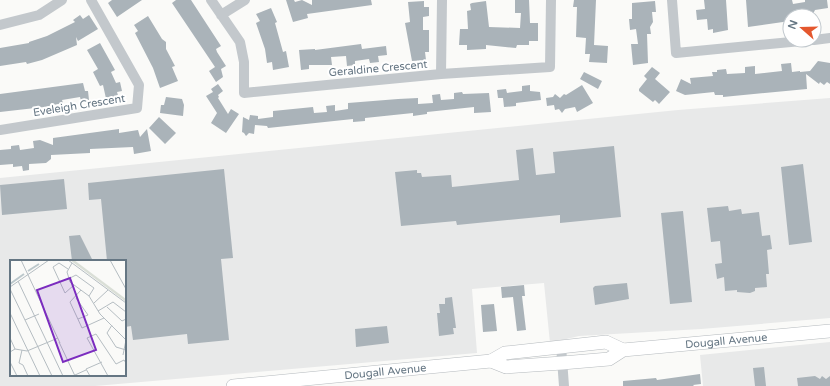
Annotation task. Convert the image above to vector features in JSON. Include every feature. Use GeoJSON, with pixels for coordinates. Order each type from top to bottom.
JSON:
{"type":"FeatureCollection","features":[{"type":"Feature","properties":{"kind":"main road","name":"Dougall Avenue"},"geometry":{"type":"LineString","coordinates":[[491,361],[506,367],[609,359],[623,350],[830,331]]}},
{"type":"Feature","properties":{"kind":"main road","name":"Dougall Avenue"},"geometry":{"type":"LineString","coordinates":[[240,386],[491,361],[505,353],[561,346],[606,342],[623,350]]}},
{"type":"Feature","properties":{"kind":"street"},"geometry":{"type":"LineString","coordinates":[[0,25],[39,15],[62,0]]}},
{"type":"Feature","properties":{"kind":"street","name":"Eveleigh Crescent"},"geometry":{"type":"LineString","coordinates":[[0,130],[137,108],[138,84],[91,0]]}},
{"type":"Feature","properties":{"kind":"street","name":"Geraldine Crescent"},"geometry":{"type":"LineString","coordinates":[[211,0],[240,42],[244,62],[244,93],[441,74],[550,67],[551,0]]}},
{"type":"Feature","properties":{"kind":"street"},"geometry":{"type":"LineString","coordinates":[[221,15],[245,0]]}},
{"type":"Feature","properties":{"kind":"street"},"geometry":{"type":"LineString","coordinates":[[441,74],[442,0]]}},
{"type":"Feature","properties":{"kind":"street"},"geometry":{"type":"LineString","coordinates":[[672,0],[676,53],[782,43]]}},
{"type":"Feature","properties":{"kind":"street"},"geometry":{"type":"LineString","coordinates":[[561,346],[564,386]]}},
{"type":"Feature","properties":{"kind":"shaded area"},"geometry":{"type":"Polygon","coordinates":[[[830,98],[830,318],[701,329],[579,336],[550,343],[544,283],[472,289],[477,353],[95,386],[0,386],[0,178],[678,110],[830,98]]]}},
{"type":"Feature","properties":{"kind":"shaded area"},"geometry":{"type":"Polygon","coordinates":[[[830,342],[830,386],[703,386],[700,355],[830,342]]]}},
{"type":"Feature","properties":{"kind":"building"},"geometry":{"type":"Polygon","coordinates":[[[112,0],[142,0],[117,17],[108,3],[112,0]]]}},
{"type":"Feature","properties":{"kind":"building"},"geometry":{"type":"Polygon","coordinates":[[[176,0],[191,0],[221,46],[216,49],[226,66],[221,69],[223,77],[216,82],[209,71],[215,67],[172,3],[176,0]]]}},
{"type":"Feature","properties":{"kind":"building"},"geometry":{"type":"Polygon","coordinates":[[[286,0],[294,0],[295,2],[302,0],[312,5],[312,0],[371,0],[372,5],[307,14],[308,18],[293,22],[286,0]]]}},
{"type":"Feature","properties":{"kind":"building"},"geometry":{"type":"Polygon","coordinates":[[[515,0],[529,0],[530,23],[538,23],[538,41],[529,41],[529,45],[517,45],[516,48],[486,45],[486,49],[467,50],[467,45],[459,45],[460,29],[468,29],[467,11],[471,10],[470,4],[486,1],[489,27],[520,28],[521,13],[515,13],[515,0]]]}},
{"type":"Feature","properties":{"kind":"building"},"geometry":{"type":"Polygon","coordinates":[[[574,0],[596,0],[594,45],[608,46],[607,63],[589,62],[590,54],[585,54],[586,38],[576,37],[577,7],[573,7],[574,0]]]}},
{"type":"Feature","properties":{"kind":"building"},"geometry":{"type":"Polygon","coordinates":[[[704,0],[726,0],[728,30],[713,33],[713,29],[708,30],[707,19],[697,20],[696,10],[705,9],[704,0]]]}},
{"type":"Feature","properties":{"kind":"building"},"geometry":{"type":"Polygon","coordinates":[[[746,0],[792,0],[793,4],[805,2],[805,0],[827,0],[828,8],[782,8],[782,22],[748,27],[746,0]]]}},
{"type":"Feature","properties":{"kind":"building"},"geometry":{"type":"Polygon","coordinates":[[[424,1],[424,7],[429,7],[429,16],[423,17],[423,30],[429,30],[429,52],[425,52],[426,60],[412,61],[405,23],[410,22],[408,2],[424,1]]]}},
{"type":"Feature","properties":{"kind":"building"},"geometry":{"type":"Polygon","coordinates":[[[655,1],[656,12],[652,12],[653,22],[650,27],[651,34],[647,34],[648,63],[633,65],[631,44],[638,44],[636,29],[630,30],[629,19],[632,19],[632,3],[655,1]]]}},
{"type":"Feature","properties":{"kind":"building"},"geometry":{"type":"Polygon","coordinates":[[[271,8],[277,22],[275,23],[283,52],[286,51],[289,67],[273,70],[272,62],[267,63],[265,49],[256,23],[260,21],[256,14],[271,8]]]}},
{"type":"Feature","properties":{"kind":"building"},"geometry":{"type":"Polygon","coordinates":[[[80,15],[83,19],[89,15],[98,29],[78,41],[76,37],[77,45],[42,60],[27,64],[26,62],[0,66],[0,48],[29,43],[47,36],[75,22],[73,20],[80,15]]]}},
{"type":"Feature","properties":{"kind":"building"},"geometry":{"type":"Polygon","coordinates":[[[148,16],[162,39],[166,42],[166,49],[175,66],[172,67],[178,81],[160,88],[153,68],[135,33],[138,31],[134,25],[148,16]]]}},
{"type":"Feature","properties":{"kind":"building"},"geometry":{"type":"Polygon","coordinates":[[[100,43],[115,70],[111,72],[116,83],[120,82],[122,91],[117,92],[119,99],[107,103],[103,85],[100,86],[93,72],[98,69],[87,50],[100,43]]]}},
{"type":"Feature","properties":{"kind":"building"},"geometry":{"type":"Polygon","coordinates":[[[361,44],[362,49],[386,46],[387,55],[378,56],[379,62],[370,63],[369,59],[355,61],[355,65],[347,66],[346,56],[331,57],[332,65],[309,65],[309,69],[301,70],[299,50],[315,50],[361,44]]]}},
{"type":"Feature","properties":{"kind":"building"},"geometry":{"type":"Polygon","coordinates":[[[818,61],[830,63],[830,84],[827,82],[824,85],[820,82],[819,84],[806,74],[807,89],[723,97],[723,95],[715,95],[714,92],[685,95],[676,91],[681,79],[691,84],[690,78],[713,76],[712,72],[717,72],[717,70],[726,69],[727,74],[745,73],[745,67],[755,66],[755,74],[782,71],[781,64],[791,63],[792,72],[800,72],[810,71],[818,61]]]}},
{"type":"Feature","properties":{"kind":"building"},"geometry":{"type":"Polygon","coordinates":[[[652,67],[660,73],[655,79],[670,92],[659,104],[655,100],[653,102],[639,91],[647,79],[644,76],[652,67]]]}},
{"type":"Feature","properties":{"kind":"building"},"geometry":{"type":"Polygon","coordinates":[[[584,72],[602,81],[598,89],[580,79],[584,72]]]}},
{"type":"Feature","properties":{"kind":"building"},"geometry":{"type":"Polygon","coordinates":[[[83,83],[85,91],[88,91],[89,100],[81,101],[80,97],[62,100],[63,103],[44,107],[0,112],[0,94],[83,83]]]}},
{"type":"Feature","properties":{"kind":"building"},"geometry":{"type":"Polygon","coordinates":[[[218,84],[223,91],[218,95],[218,98],[228,114],[231,109],[239,114],[226,133],[211,123],[217,113],[206,96],[213,92],[211,89],[218,84]]]}},
{"type":"Feature","properties":{"kind":"building"},"geometry":{"type":"Polygon","coordinates":[[[530,85],[530,91],[540,92],[541,100],[516,103],[516,106],[504,107],[503,98],[498,98],[497,90],[506,89],[507,93],[522,91],[522,86],[530,85]]]}},
{"type":"Feature","properties":{"kind":"building"},"geometry":{"type":"Polygon","coordinates":[[[582,85],[593,103],[577,112],[575,107],[565,109],[562,113],[559,109],[555,110],[554,105],[547,106],[546,98],[553,97],[555,94],[560,98],[564,94],[566,95],[582,85]]]}},
{"type":"Feature","properties":{"kind":"building"},"geometry":{"type":"Polygon","coordinates":[[[462,92],[463,94],[489,93],[491,112],[474,113],[474,107],[427,112],[427,114],[413,116],[413,113],[365,118],[365,121],[353,122],[353,119],[268,128],[267,126],[255,125],[254,134],[249,133],[246,136],[242,132],[243,117],[249,120],[250,115],[258,116],[258,119],[273,117],[273,111],[313,107],[314,113],[327,112],[326,106],[335,105],[335,111],[348,109],[348,103],[398,99],[418,98],[418,104],[433,103],[432,95],[440,94],[441,100],[454,99],[454,93],[462,92]]]}},
{"type":"Feature","properties":{"kind":"building"},"geometry":{"type":"Polygon","coordinates":[[[166,97],[182,99],[184,105],[183,116],[160,113],[161,105],[164,105],[166,97]]]}},
{"type":"Feature","properties":{"kind":"building"},"geometry":{"type":"Polygon","coordinates":[[[159,117],[176,133],[165,144],[149,128],[159,117]]]}},
{"type":"Feature","properties":{"kind":"building"},"geometry":{"type":"Polygon","coordinates":[[[119,129],[119,133],[138,130],[140,137],[147,129],[151,151],[134,154],[133,147],[90,149],[90,153],[51,155],[51,159],[46,163],[29,164],[29,170],[23,171],[22,166],[13,167],[13,164],[0,165],[0,150],[11,149],[11,146],[19,145],[20,150],[34,148],[33,141],[40,140],[53,145],[53,138],[119,129]]]}},
{"type":"Feature","properties":{"kind":"building"},"geometry":{"type":"Polygon","coordinates":[[[614,146],[621,217],[560,223],[560,215],[457,225],[456,221],[401,226],[395,172],[417,170],[417,173],[421,173],[422,177],[451,175],[452,187],[519,180],[516,150],[533,148],[536,175],[555,173],[553,152],[614,146]]]}},
{"type":"Feature","properties":{"kind":"building"},"geometry":{"type":"Polygon","coordinates":[[[803,164],[812,242],[789,245],[781,167],[803,164]]]}},
{"type":"Feature","properties":{"kind":"building"},"geometry":{"type":"Polygon","coordinates":[[[224,169],[233,258],[221,259],[229,340],[188,344],[187,334],[133,340],[131,326],[126,327],[126,260],[107,260],[101,199],[89,200],[88,183],[224,169]]]}},
{"type":"Feature","properties":{"kind":"building"},"geometry":{"type":"Polygon","coordinates":[[[64,179],[67,209],[2,215],[0,185],[64,179]]]}},
{"type":"Feature","properties":{"kind":"building"},"geometry":{"type":"Polygon","coordinates":[[[728,206],[729,211],[741,209],[742,214],[759,212],[762,236],[770,235],[772,249],[767,250],[769,274],[766,274],[767,287],[755,288],[755,291],[750,293],[737,292],[737,290],[725,291],[724,277],[717,279],[715,264],[722,263],[720,241],[711,242],[707,208],[728,206]]]}},
{"type":"Feature","properties":{"kind":"building"},"geometry":{"type":"Polygon","coordinates":[[[683,211],[692,302],[670,304],[661,213],[683,211]]]}},
{"type":"Feature","properties":{"kind":"building"},"geometry":{"type":"Polygon","coordinates":[[[80,235],[92,260],[72,260],[69,236],[80,235]]]}},
{"type":"Feature","properties":{"kind":"building"},"geometry":{"type":"Polygon","coordinates":[[[627,283],[629,299],[595,305],[593,288],[595,286],[627,283]]]}},
{"type":"Feature","properties":{"kind":"building"},"geometry":{"type":"Polygon","coordinates":[[[524,285],[525,296],[522,296],[526,330],[517,331],[513,297],[502,298],[501,287],[524,285]]]}},
{"type":"Feature","properties":{"kind":"building"},"geometry":{"type":"Polygon","coordinates":[[[452,297],[456,328],[453,328],[454,334],[439,336],[437,313],[440,313],[439,304],[445,304],[445,298],[452,297]]]}},
{"type":"Feature","properties":{"kind":"building"},"geometry":{"type":"Polygon","coordinates":[[[494,304],[497,331],[483,332],[481,305],[494,304]]]}},
{"type":"Feature","properties":{"kind":"building"},"geometry":{"type":"Polygon","coordinates":[[[387,326],[389,343],[356,347],[355,329],[387,326]]]}},
{"type":"Feature","properties":{"kind":"building"},"geometry":{"type":"Polygon","coordinates":[[[764,367],[766,386],[755,386],[753,368],[764,367]]]}},
{"type":"Feature","properties":{"kind":"building"},"geometry":{"type":"Polygon","coordinates":[[[700,374],[701,384],[693,385],[694,386],[623,386],[623,381],[656,378],[657,380],[700,374]]]}},
{"type":"Feature","properties":{"kind":"building"},"geometry":{"type":"Polygon","coordinates":[[[815,376],[820,379],[822,376],[826,379],[830,376],[830,386],[798,386],[797,378],[815,376]]]}}]}
